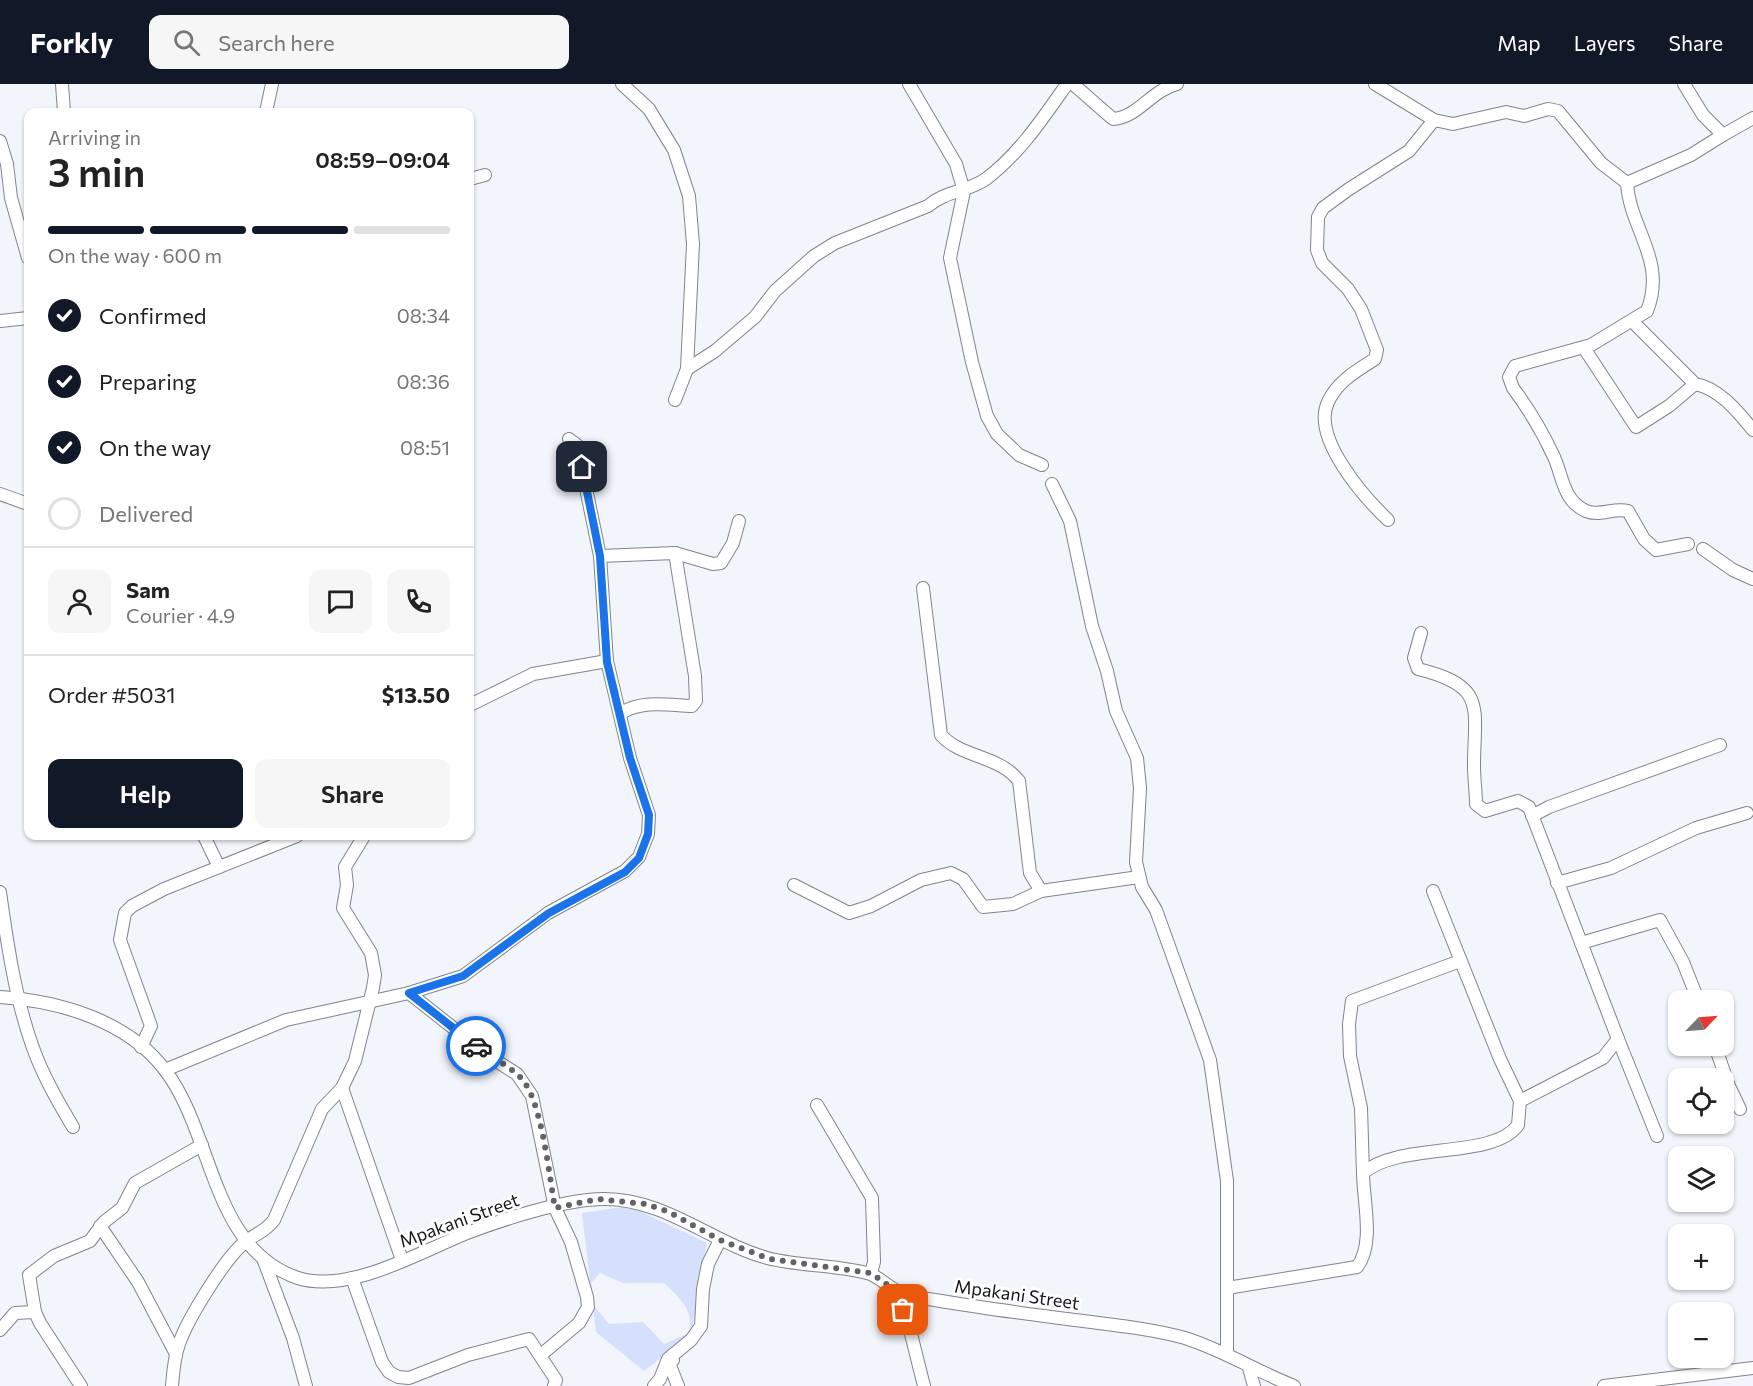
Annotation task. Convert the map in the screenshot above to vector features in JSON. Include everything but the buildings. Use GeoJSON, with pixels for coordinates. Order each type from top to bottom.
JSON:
{"type":"FeatureCollection","features":[{"type":"Feature","properties":{"kind":"street"},"geometry":{"type":"LineString","coordinates":[[62,84],[64,108]]}},
{"type":"Feature","properties":{"kind":"street"},"geometry":{"type":"LineString","coordinates":[[268,108],[272,84]]}},
{"type":"Feature","properties":{"kind":"street"},"geometry":{"type":"LineString","coordinates":[[622,84],[649,109],[674,150],[689,196],[693,244],[687,369],[675,400]]}},
{"type":"Feature","properties":{"kind":"street"},"geometry":{"type":"LineString","coordinates":[[909,84],[956,165],[964,191],[950,258],[981,393],[997,434],[1020,455],[1042,465]]}},
{"type":"Feature","properties":{"kind":"street"},"geometry":{"type":"LineString","coordinates":[[687,369],[715,351],[755,317],[775,291],[814,256],[835,243],[928,206],[941,195],[964,191],[986,178],[1029,138],[1067,84]]}},
{"type":"Feature","properties":{"kind":"street"},"geometry":{"type":"LineString","coordinates":[[1073,84],[1108,117],[1113,118],[1127,117],[1155,93],[1177,84]]}},
{"type":"Feature","properties":{"kind":"street"},"geometry":{"type":"LineString","coordinates":[[1375,84],[1434,120],[1453,124],[1506,112],[1524,116],[1548,110],[1558,111],[1601,163],[1627,183],[1628,197],[1646,240],[1653,272],[1652,292],[1647,311],[1633,322],[1584,348],[1515,366],[1509,377],[1513,388],[1553,454],[1567,495],[1580,508],[1596,514],[1628,511],[1644,539],[1656,550],[1688,544]]}},
{"type":"Feature","properties":{"kind":"street"},"geometry":{"type":"LineString","coordinates":[[1684,84],[1703,115],[1723,135]]}},
{"type":"Feature","properties":{"kind":"street"},"geometry":{"type":"LineString","coordinates":[[1627,183],[1691,155],[1753,118]]}},
{"type":"Feature","properties":{"kind":"street"},"geometry":{"type":"LineString","coordinates":[[1388,520],[1366,500],[1347,472],[1334,449],[1325,423],[1327,403],[1338,386],[1375,359],[1377,350],[1361,309],[1348,289],[1322,263],[1317,250],[1316,229],[1323,208],[1409,151],[1434,120]]}},
{"type":"Feature","properties":{"kind":"street"},"geometry":{"type":"LineString","coordinates":[[0,141],[24,241]]}},
{"type":"Feature","properties":{"kind":"street"},"geometry":{"type":"LineString","coordinates":[[474,177],[485,174]]}},
{"type":"Feature","properties":{"kind":"street"},"geometry":{"type":"LineString","coordinates":[[0,321],[24,318]]}},
{"type":"Feature","properties":{"kind":"street"},"geometry":{"type":"LineString","coordinates":[[1633,322],[1695,384],[1702,385],[1724,399],[1753,430]]}},
{"type":"Feature","properties":{"kind":"street"},"geometry":{"type":"LineString","coordinates":[[1584,348],[1636,427],[1669,406],[1695,384]]}},
{"type":"Feature","properties":{"kind":"street"},"geometry":{"type":"LineString","coordinates":[[165,1070],[286,1020],[409,993],[463,976],[549,913],[625,872],[639,858],[648,834],[649,815],[630,758],[607,662],[600,556],[577,445],[569,439]]}},
{"type":"Feature","properties":{"kind":"street"},"geometry":{"type":"LineString","coordinates":[[1052,484],[1070,521],[1092,626],[1107,671],[1116,711],[1137,758],[1140,788],[1136,862],[1139,877],[1169,944],[1210,1060],[1227,1180],[1227,1353]]}},
{"type":"Feature","properties":{"kind":"street"},"geometry":{"type":"LineString","coordinates":[[0,494],[24,503]]}},
{"type":"Feature","properties":{"kind":"street"},"geometry":{"type":"LineString","coordinates":[[600,556],[675,553],[713,564],[721,563],[733,543],[739,521]]}},
{"type":"Feature","properties":{"kind":"street"},"geometry":{"type":"LineString","coordinates":[[1703,549],[1733,570],[1753,579]]}},
{"type":"Feature","properties":{"kind":"street"},"geometry":{"type":"LineString","coordinates":[[621,713],[632,706],[646,704],[692,706],[696,701],[695,676],[675,553]]}},
{"type":"Feature","properties":{"kind":"street"},"geometry":{"type":"LineString","coordinates":[[923,588],[941,735],[949,745],[998,764],[1019,781],[1030,873],[1041,891]]}},
{"type":"Feature","properties":{"kind":"street"},"geometry":{"type":"LineString","coordinates":[[1421,633],[1414,658],[1418,669],[1436,674],[1464,688],[1475,703],[1476,804],[1485,811],[1522,802],[1529,807],[1657,1136]]}},
{"type":"Feature","properties":{"kind":"street"},"geometry":{"type":"LineString","coordinates":[[474,703],[533,674],[607,662]]}},
{"type":"Feature","properties":{"kind":"street"},"geometry":{"type":"LineString","coordinates":[[1532,816],[1550,807],[1720,745]]}},
{"type":"Feature","properties":{"kind":"street"},"geometry":{"type":"LineString","coordinates":[[1557,883],[1611,868],[1696,828],[1747,813]]}},
{"type":"Feature","properties":{"kind":"street"},"geometry":{"type":"LineString","coordinates":[[206,840],[219,867]]}},
{"type":"Feature","properties":{"kind":"street"},"geometry":{"type":"LineString","coordinates":[[141,1047],[151,1026],[120,940],[120,930],[125,913],[132,906],[164,889],[287,840]]}},
{"type":"Feature","properties":{"kind":"street"},"geometry":{"type":"LineString","coordinates":[[172,1386],[176,1354],[192,1316],[235,1252],[246,1241],[262,1234],[274,1220],[322,1109],[342,1088],[358,1050],[375,975],[375,964],[343,908],[347,885],[345,867],[362,840]]}},
{"type":"Feature","properties":{"kind":"street"},"geometry":{"type":"LineString","coordinates":[[794,885],[849,913],[866,908],[921,880],[951,873],[963,879],[983,907],[1013,904],[1041,891],[1139,877]]}},
{"type":"Feature","properties":{"kind":"street"},"geometry":{"type":"LineString","coordinates":[[1363,1173],[1385,1160],[1475,1145],[1508,1134],[1518,1125],[1520,1101],[1460,961],[1433,891]]}},
{"type":"Feature","properties":{"kind":"street"},"geometry":{"type":"LineString","coordinates":[[0,892],[20,999],[31,1043],[42,1071],[73,1127]]}},
{"type":"Feature","properties":{"kind":"street"},"geometry":{"type":"LineString","coordinates":[[1581,943],[1660,920],[1683,962],[1694,990]]}},
{"type":"Feature","properties":{"kind":"street"},"geometry":{"type":"LineString","coordinates":[[1227,1288],[1357,1266],[1363,1259],[1366,1246],[1361,1108],[1350,1056],[1349,1024],[1352,1001],[1460,961]]}},
{"type":"Feature","properties":{"kind":"street"},"geometry":{"type":"LineString","coordinates":[[409,993],[490,1057],[517,1074],[527,1086],[535,1106],[555,1208],[571,1242],[588,1307],[579,1323],[542,1354]]}},
{"type":"Feature","properties":{"kind":"street","name":"Mpakani Street"},"geometry":{"type":"LineString","coordinates":[[0,997],[69,1009],[124,1032],[141,1047],[165,1070],[178,1090],[227,1208],[246,1241],[264,1261],[302,1279],[339,1281],[352,1278],[500,1221],[555,1208],[598,1199],[645,1204],[667,1211],[720,1240],[770,1259],[871,1273],[896,1291],[930,1300],[1141,1327],[1227,1353],[1249,1368],[1294,1386]]}},
{"type":"Feature","properties":{"kind":"street"},"geometry":{"type":"LineString","coordinates":[[1520,1101],[1603,1058],[1618,1039]]}},
{"type":"Feature","properties":{"kind":"street"},"geometry":{"type":"LineString","coordinates":[[1718,1056],[1728,1086],[1740,1109]]}},
{"type":"Feature","properties":{"kind":"street"},"geometry":{"type":"LineString","coordinates":[[1603,1058],[1626,1060]]}},
{"type":"Feature","properties":{"kind":"street"},"geometry":{"type":"LineString","coordinates":[[342,1088],[402,1260]]}},
{"type":"Feature","properties":{"kind":"street"},"geometry":{"type":"LineString","coordinates":[[817,1105],[872,1198],[874,1262],[871,1273]]}},
{"type":"Feature","properties":{"kind":"street"},"geometry":{"type":"LineString","coordinates":[[81,1386],[35,1312],[29,1275],[54,1256],[83,1245],[94,1236],[100,1226],[122,1208],[135,1183],[202,1145]]}},
{"type":"Feature","properties":{"kind":"street"},"geometry":{"type":"LineString","coordinates":[[100,1226],[138,1282],[176,1354]]}},
{"type":"Feature","properties":{"kind":"street"},"geometry":{"type":"LineString","coordinates":[[654,1386],[660,1379],[668,1359],[691,1340],[701,1326],[703,1289],[708,1264],[720,1240]]}},
{"type":"Feature","properties":{"kind":"street"},"geometry":{"type":"LineString","coordinates":[[264,1261],[293,1338],[306,1386]]}},
{"type":"Feature","properties":{"kind":"street"},"geometry":{"type":"LineString","coordinates":[[352,1278],[382,1362],[389,1372],[398,1377],[409,1378],[468,1355],[529,1339],[542,1354],[559,1384]]}},
{"type":"Feature","properties":{"kind":"street"},"geometry":{"type":"LineString","coordinates":[[896,1291],[910,1330],[924,1386]]}},
{"type":"Feature","properties":{"kind":"street"},"geometry":{"type":"LineString","coordinates":[[0,1330],[15,1313],[35,1312]]}},
{"type":"Feature","properties":{"kind":"street"},"geometry":{"type":"LineString","coordinates":[[678,1386],[669,1363],[695,1342],[705,1324]]}},
{"type":"Feature","properties":{"kind":"street"},"geometry":{"type":"LineString","coordinates":[[1249,1368],[1254,1386]]}},
{"type":"Feature","properties":{"kind":"street"},"geometry":{"type":"LineString","coordinates":[[1604,1386],[1753,1368]]}},
{"type":"Feature","properties":{"kind":"shaded area"},"geometry":{"type":"Polygon","coordinates":[[[629,1206],[707,1243],[691,1335],[644,1371],[596,1332],[582,1213],[629,1206]],[[600,1273],[591,1283],[595,1307],[609,1324],[643,1322],[664,1344],[689,1333],[688,1311],[664,1283],[623,1283],[600,1273]]]}},
{"type":"Feature","properties":{"kind":"way so far"},"geometry":{"type":"LineString","coordinates":[[476,1046],[517,1074],[532,1096],[555,1208],[598,1199],[623,1199],[645,1204],[667,1211],[720,1240],[770,1259],[871,1273],[896,1291],[903,1310]]}},
{"type":"Feature","properties":{"kind":"route"},"geometry":{"type":"LineString","coordinates":[[476,1046],[409,993],[463,976],[549,913],[625,872],[639,858],[648,834],[649,815],[630,758],[623,721],[607,662],[600,556],[582,467]]}}]}
